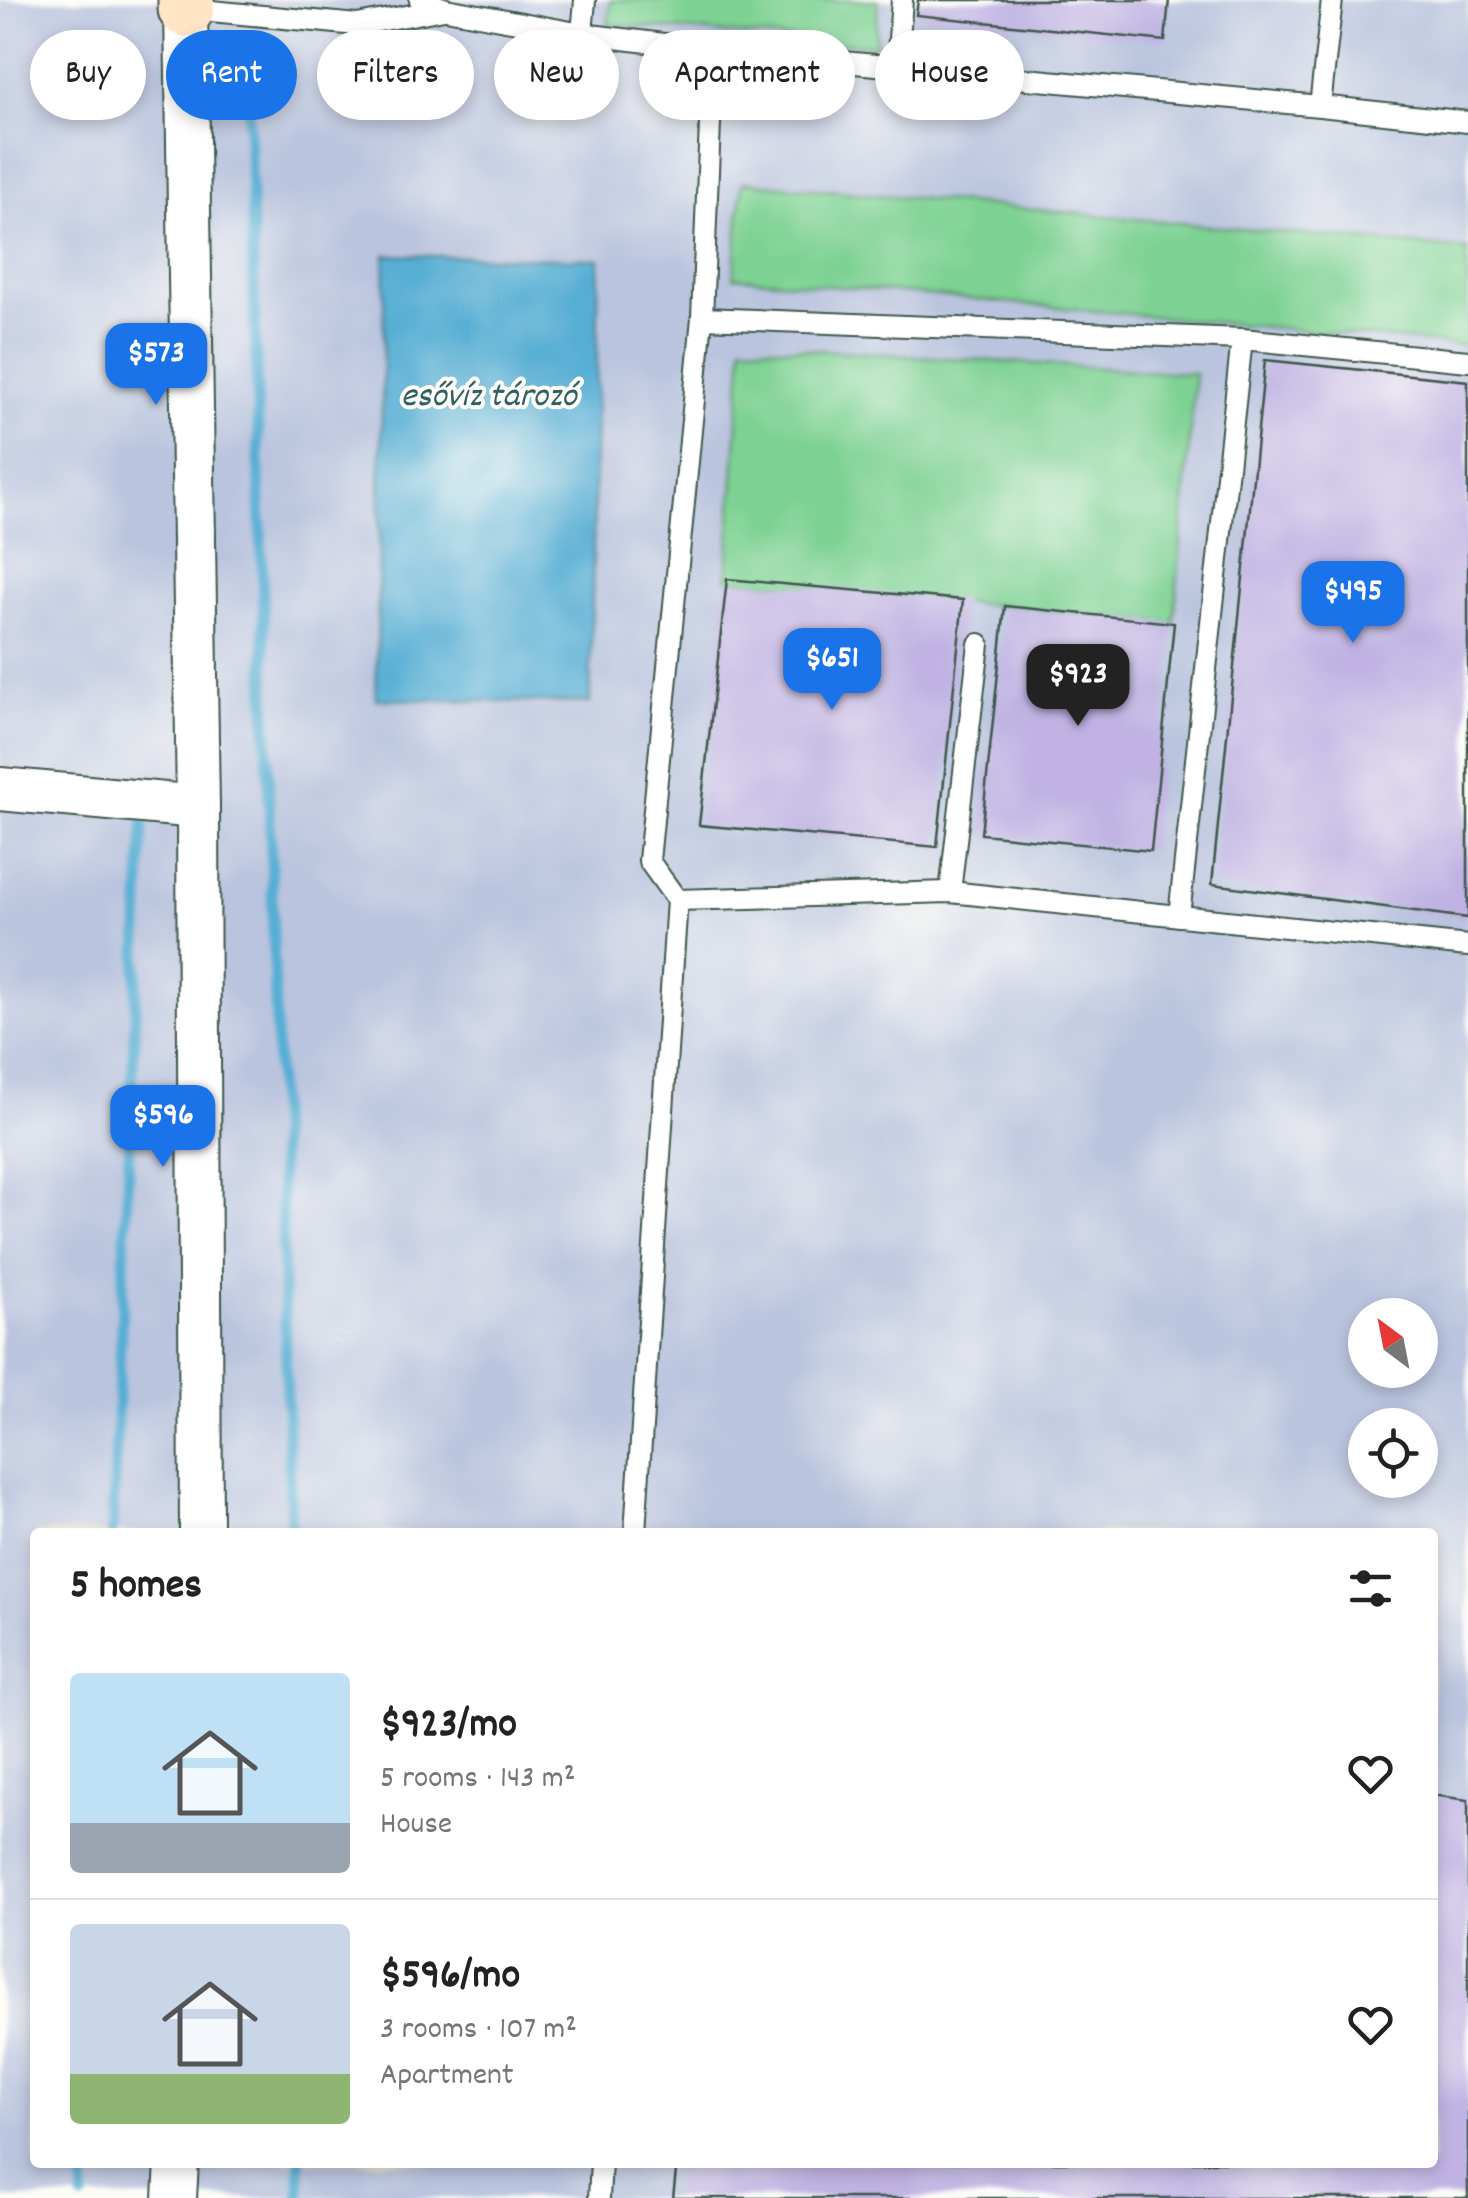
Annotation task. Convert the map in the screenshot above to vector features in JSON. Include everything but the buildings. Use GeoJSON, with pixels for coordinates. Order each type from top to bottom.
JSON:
{"type":"FeatureCollection","features":[{"type":"Feature","properties":{"kind":"street"},"geometry":{"type":"LineString","coordinates":[[186,4],[198,807],[200,1528]]}},
{"type":"Feature","properties":{"kind":"street"},"geometry":{"type":"LineString","coordinates":[[0,789],[198,807]]}},
{"type":"Feature","properties":{"kind":"street"},"geometry":{"type":"LineString","coordinates":[[175,2198],[177,2168]]}},
{"type":"Feature","properties":{"kind":"lane"},"geometry":{"type":"LineString","coordinates":[[420,0],[446,9],[560,30]]}},
{"type":"Feature","properties":{"kind":"lane"},"geometry":{"type":"LineString","coordinates":[[582,30],[585,0]]}},
{"type":"Feature","properties":{"kind":"lane"},"geometry":{"type":"LineString","coordinates":[[900,30],[902,0]]}},
{"type":"Feature","properties":{"kind":"lane"},"geometry":{"type":"LineString","coordinates":[[1320,106],[1332,0]]}},
{"type":"Feature","properties":{"kind":"lane"},"geometry":{"type":"LineString","coordinates":[[186,4],[357,25],[446,9]]}},
{"type":"Feature","properties":{"kind":"lane"},"geometry":{"type":"LineString","coordinates":[[1024,77],[1468,122]]}},
{"type":"Feature","properties":{"kind":"lane"},"geometry":{"type":"LineString","coordinates":[[635,1528],[677,900],[649,860],[702,318],[710,120]]}},
{"type":"Feature","properties":{"kind":"lane"},"geometry":{"type":"LineString","coordinates":[[702,318],[1242,339],[1468,361]]}},
{"type":"Feature","properties":{"kind":"lane"},"geometry":{"type":"LineString","coordinates":[[1178,916],[1242,339]]}},
{"type":"Feature","properties":{"kind":"lane"},"geometry":{"type":"LineString","coordinates":[[950,892],[979,644]]}},
{"type":"Feature","properties":{"kind":"lane"},"geometry":{"type":"LineString","coordinates":[[677,900],[950,892],[1468,946]]}},
{"type":"Feature","properties":{"kind":"lane"},"geometry":{"type":"LineString","coordinates":[[600,2198],[601,2168]]}},
{"type":"Feature","properties":{"kind":"shaded area"},"geometry":{"type":"Polygon","coordinates":[[[0,0],[1468,0],[1468,2198],[0,2198],[0,0]]]}},
{"type":"Feature","properties":{"kind":"green space"},"geometry":{"type":"Polygon","coordinates":[[[611,0],[878,0],[875,46],[855,44],[855,30],[681,30],[608,24],[611,0]]]}},
{"type":"Feature","properties":{"kind":"green space"},"geometry":{"type":"Polygon","coordinates":[[[742,182],[1468,250],[1468,346],[734,277],[742,182]]]}},
{"type":"Feature","properties":{"kind":"green space"},"geometry":{"type":"Polygon","coordinates":[[[743,345],[1195,374],[1174,623],[727,579],[743,345]]]}},
{"type":"Feature","properties":{"kind":"water","name":"esővíz tározó"},"geometry":{"type":"Polygon","coordinates":[[[385,255],[599,259],[590,703],[376,699],[385,255]]]}},
{"type":"Feature","properties":{"kind":"waterway"},"geometry":{"type":"LineString","coordinates":[[249,120],[291,1528]]}},
{"type":"Feature","properties":{"kind":"waterway"},"geometry":{"type":"LineString","coordinates":[[112,1528],[144,815]]}},
{"type":"Feature","properties":{"kind":"waterway"},"geometry":{"type":"LineString","coordinates":[[83,2198],[85,2168]]}},
{"type":"Feature","properties":{"kind":"waterway"},"geometry":{"type":"LineString","coordinates":[[300,2168],[300,2198]]}}]}
